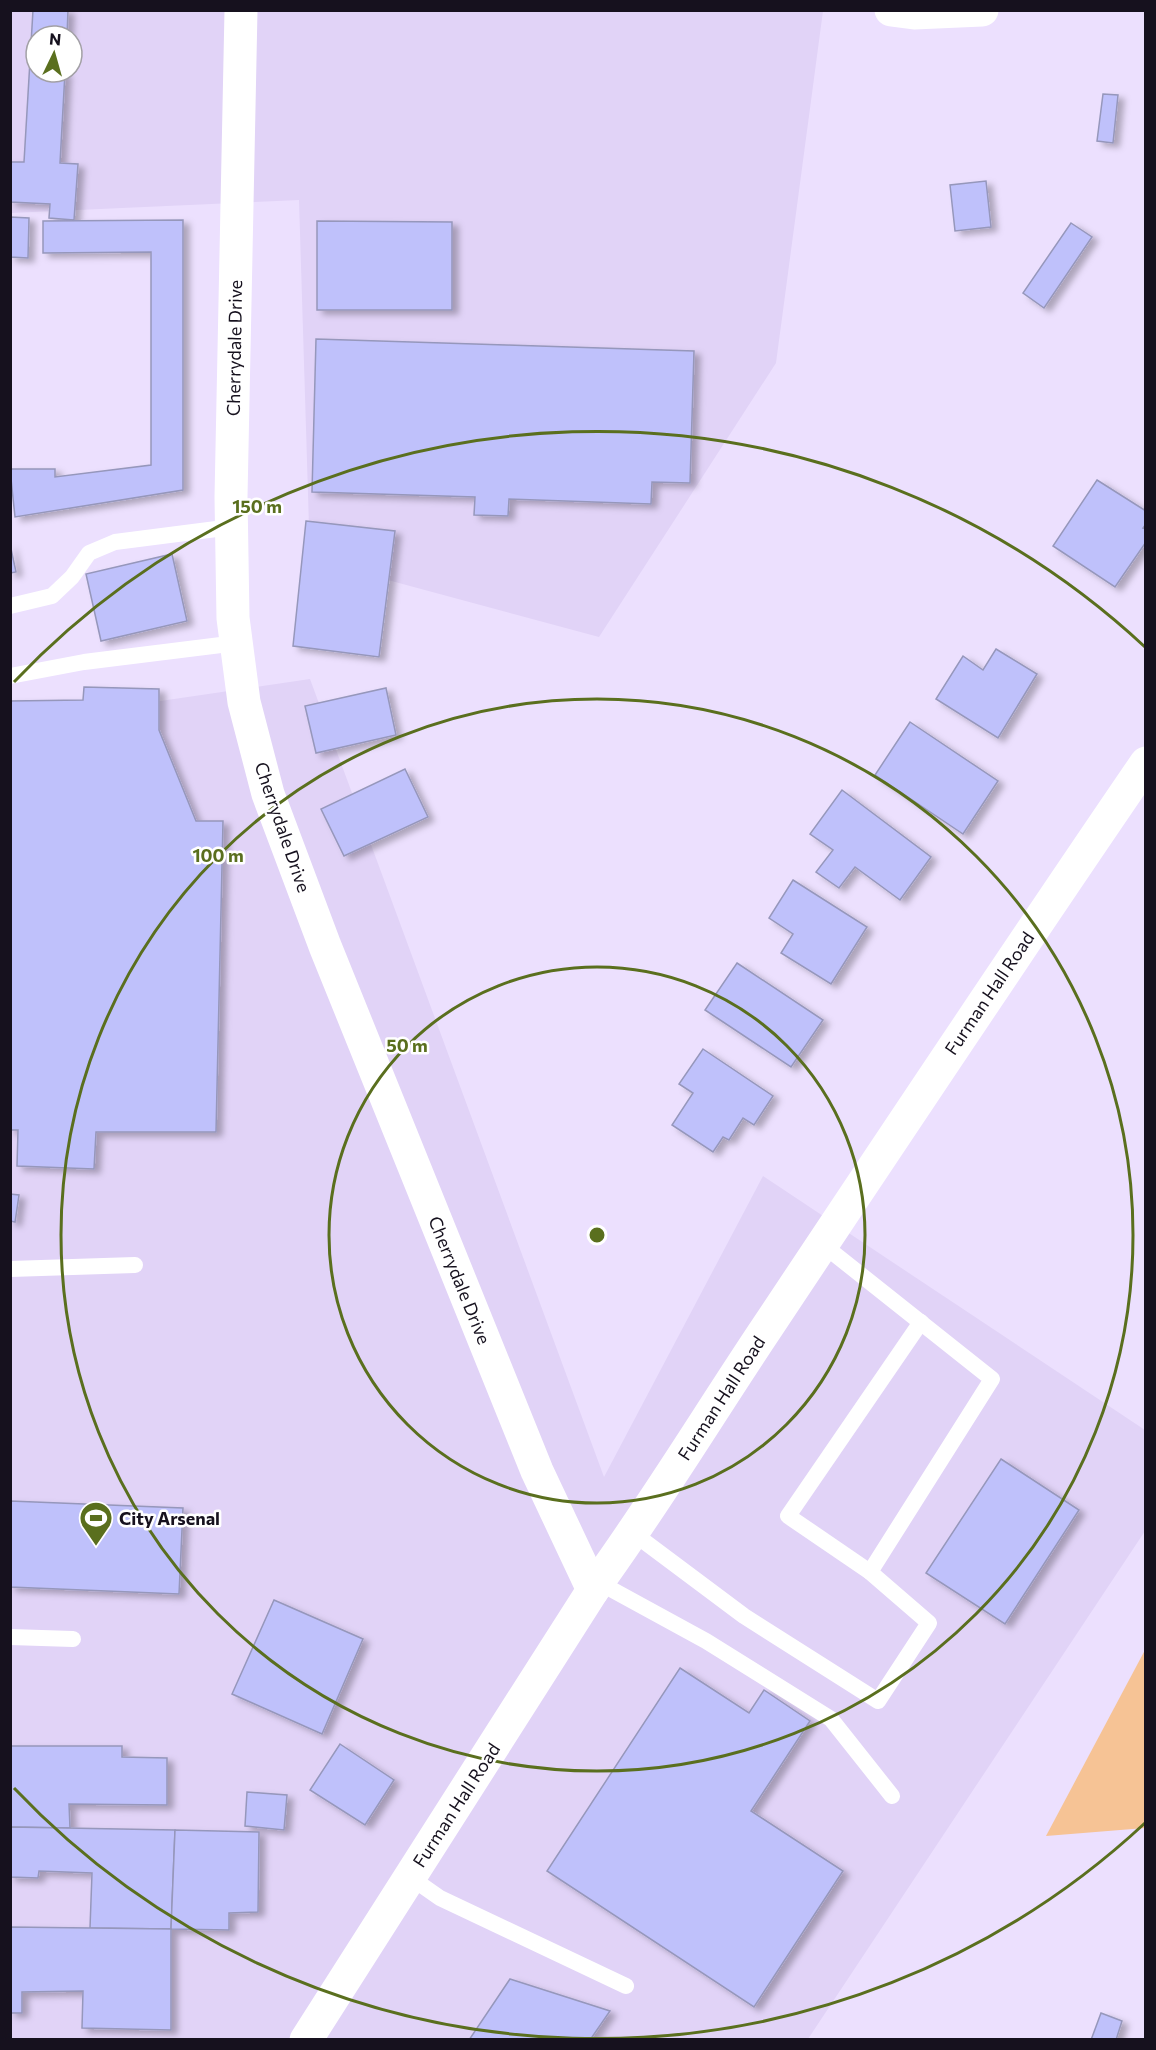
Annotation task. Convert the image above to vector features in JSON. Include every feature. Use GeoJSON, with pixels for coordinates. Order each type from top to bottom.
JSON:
{"type":"FeatureCollection","features":[{"type":"Feature","properties":{"kind":"street","name":"Cherrydale Drive"},"geometry":{"type":"LineString","coordinates":[[241,10],[232,527],[233,618],[244,702],[268,794],[317,925],[537,1471],[596,1586]]}},
{"type":"Feature","properties":{"kind":"street"},"geometry":{"type":"LineString","coordinates":[[891,10],[914,13],[982,10]]}},
{"type":"Feature","properties":{"kind":"street","name":"Furman Hall Road"},"geometry":{"type":"LineString","coordinates":[[306,2040],[596,1586],[1006,966],[1146,763]]}},
{"type":"Feature","properties":{"kind":"lane"},"geometry":{"type":"LineString","coordinates":[[10,606],[52,596],[72,577],[89,553],[115,542],[232,527]]}},
{"type":"Feature","properties":{"kind":"lane"},"geometry":{"type":"LineString","coordinates":[[10,676],[84,662],[237,643]]}},
{"type":"Feature","properties":{"kind":"lane"},"geometry":{"type":"LineString","coordinates":[[822,1244],[992,1379],[870,1572]]}},
{"type":"Feature","properties":{"kind":"lane"},"geometry":{"type":"LineString","coordinates":[[10,1269],[135,1265]]}},
{"type":"Feature","properties":{"kind":"lane"},"geometry":{"type":"LineString","coordinates":[[633,1533],[744,1616],[878,1701],[929,1623],[870,1572],[788,1516],[921,1322]]}},
{"type":"Feature","properties":{"kind":"lane"},"geometry":{"type":"LineString","coordinates":[[596,1586],[706,1641],[831,1719],[892,1796]]}},
{"type":"Feature","properties":{"kind":"lane"},"geometry":{"type":"LineString","coordinates":[[10,1637],[73,1639]]}},
{"type":"Feature","properties":{"kind":"lane"},"geometry":{"type":"LineString","coordinates":[[410,1877],[440,1898],[626,1986]]}},
{"type":"Feature","properties":{"kind":"shaded area"},"geometry":{"type":"Polygon","coordinates":[[[10,11],[823,11],[776,363],[599,637],[310,559],[299,200],[11,213],[10,11]]]}},
{"type":"Feature","properties":{"kind":"shaded area"},"geometry":{"type":"Polygon","coordinates":[[[310,679],[604,1477],[763,1176],[1145,1430],[1145,1531],[808,2039],[11,2039],[10,723],[310,679]]]}},
{"type":"Feature","properties":{"kind":"shaded area"},"geometry":{"type":"Polygon","coordinates":[[[1145,1650],[1145,1828],[1046,1836],[1145,1650]]]}},
{"type":"Feature","properties":{"kind":"building"},"geometry":{"type":"Polygon","coordinates":[[[33,10],[68,10],[67,24],[32,24],[33,10]]]}},
{"type":"Feature","properties":{"kind":"building"},"geometry":{"type":"Polygon","coordinates":[[[29,84],[64,84],[60,163],[78,164],[74,220],[49,218],[50,204],[10,202],[10,162],[24,162],[29,84]]]}},
{"type":"Feature","properties":{"kind":"building"},"geometry":{"type":"Polygon","coordinates":[[[1103,94],[1118,95],[1113,143],[1097,141],[1103,94]]]}},
{"type":"Feature","properties":{"kind":"building"},"geometry":{"type":"Polygon","coordinates":[[[986,181],[991,227],[955,231],[950,185],[986,181]]]}},
{"type":"Feature","properties":{"kind":"building"},"geometry":{"type":"Polygon","coordinates":[[[10,217],[29,218],[28,258],[10,257],[10,217]]]}},
{"type":"Feature","properties":{"kind":"building"},"geometry":{"type":"Polygon","coordinates":[[[183,220],[183,490],[15,517],[10,469],[55,469],[55,477],[151,465],[151,252],[43,253],[43,221],[183,220]]]}},
{"type":"Feature","properties":{"kind":"building"},"geometry":{"type":"Polygon","coordinates":[[[317,221],[452,222],[452,310],[317,310],[317,221]]]}},
{"type":"Feature","properties":{"kind":"building"},"geometry":{"type":"Polygon","coordinates":[[[1071,223],[1092,237],[1044,308],[1023,293],[1071,223]]]}},
{"type":"Feature","properties":{"kind":"building"},"geometry":{"type":"Polygon","coordinates":[[[316,339],[694,351],[690,483],[652,482],[651,504],[509,499],[508,516],[474,515],[475,497],[312,492],[316,339]]]}},
{"type":"Feature","properties":{"kind":"building"},"geometry":{"type":"Polygon","coordinates":[[[1097,480],[1146,511],[1146,524],[1143,528],[1146,529],[1146,542],[1115,587],[1053,546],[1097,480]]]}},
{"type":"Feature","properties":{"kind":"building"},"geometry":{"type":"Polygon","coordinates":[[[306,521],[395,531],[379,657],[293,646],[306,521]]]}},
{"type":"Feature","properties":{"kind":"building"},"geometry":{"type":"Polygon","coordinates":[[[10,544],[16,572],[10,573],[10,544]]]}},
{"type":"Feature","properties":{"kind":"building"},"geometry":{"type":"Polygon","coordinates":[[[172,554],[187,621],[101,641],[86,574],[172,554]]]}},
{"type":"Feature","properties":{"kind":"building"},"geometry":{"type":"Polygon","coordinates":[[[996,649],[1037,674],[998,738],[936,699],[963,656],[983,670],[996,649]]]}},
{"type":"Feature","properties":{"kind":"building"},"geometry":{"type":"Polygon","coordinates":[[[84,687],[159,689],[159,730],[196,821],[223,821],[216,1132],[96,1132],[94,1169],[17,1166],[18,1130],[10,1130],[10,701],[83,700],[84,687]]]}},
{"type":"Feature","properties":{"kind":"building"},"geometry":{"type":"Polygon","coordinates":[[[386,688],[396,735],[316,753],[305,706],[386,688]]]}},
{"type":"Feature","properties":{"kind":"building"},"geometry":{"type":"Polygon","coordinates":[[[910,722],[998,781],[963,834],[875,775],[910,722]]]}},
{"type":"Feature","properties":{"kind":"building"},"geometry":{"type":"Polygon","coordinates":[[[405,769],[428,817],[344,856],[321,809],[405,769]]]}},
{"type":"Feature","properties":{"kind":"building"},"geometry":{"type":"Polygon","coordinates":[[[842,790],[931,857],[900,900],[855,867],[839,888],[816,872],[833,850],[810,834],[842,790]]]}},
{"type":"Feature","properties":{"kind":"building"},"geometry":{"type":"Polygon","coordinates":[[[793,880],[867,927],[831,984],[781,953],[793,934],[769,918],[793,880]]]}},
{"type":"Feature","properties":{"kind":"building"},"geometry":{"type":"Polygon","coordinates":[[[737,963],[823,1020],[791,1067],[705,1010],[737,963]]]}},
{"type":"Feature","properties":{"kind":"building"},"geometry":{"type":"Polygon","coordinates":[[[703,1049],[773,1096],[754,1125],[743,1118],[729,1140],[723,1137],[713,1152],[672,1125],[693,1093],[679,1084],[703,1049]]]}},
{"type":"Feature","properties":{"kind":"building"},"geometry":{"type":"Polygon","coordinates":[[[10,1194],[19,1195],[15,1222],[10,1221],[10,1194]]]}},
{"type":"Feature","properties":{"kind":"building"},"geometry":{"type":"Polygon","coordinates":[[[1001,1459],[1079,1510],[1005,1624],[926,1573],[1001,1459]]]}},
{"type":"Feature","properties":{"kind":"building","name":"City Arsenal"},"geometry":{"type":"Polygon","coordinates":[[[10,1501],[183,1508],[179,1594],[10,1587],[10,1501]]]}},
{"type":"Feature","properties":{"kind":"building"},"geometry":{"type":"Polygon","coordinates":[[[274,1600],[363,1639],[322,1734],[232,1694],[274,1600]]]}},
{"type":"Feature","properties":{"kind":"building"},"geometry":{"type":"Polygon","coordinates":[[[680,1668],[749,1713],[764,1690],[810,1721],[751,1811],[843,1871],[754,2007],[547,1871],[680,1668]]]}},
{"type":"Feature","properties":{"kind":"building"},"geometry":{"type":"Polygon","coordinates":[[[340,1744],[394,1780],[365,1825],[310,1790],[340,1744]]]}},
{"type":"Feature","properties":{"kind":"building"},"geometry":{"type":"Polygon","coordinates":[[[10,1746],[122,1746],[122,1757],[167,1758],[167,1805],[69,1804],[70,1828],[10,1827],[10,1746]]]}},
{"type":"Feature","properties":{"kind":"building"},"geometry":{"type":"Polygon","coordinates":[[[247,1792],[287,1795],[284,1830],[245,1826],[247,1792]]]}},
{"type":"Feature","properties":{"kind":"building"},"geometry":{"type":"Polygon","coordinates":[[[10,1827],[175,1830],[171,1929],[90,1928],[92,1873],[39,1871],[38,1878],[10,1877],[10,1827]]]}},
{"type":"Feature","properties":{"kind":"building"},"geometry":{"type":"Polygon","coordinates":[[[175,1830],[259,1832],[258,1912],[229,1913],[229,1930],[171,1929],[175,1830]]]}},
{"type":"Feature","properties":{"kind":"building"},"geometry":{"type":"Polygon","coordinates":[[[10,1927],[171,1929],[171,2030],[82,2028],[83,1991],[22,1992],[22,2013],[10,2013],[10,1927]]]}},
{"type":"Feature","properties":{"kind":"building"},"geometry":{"type":"Polygon","coordinates":[[[510,1979],[610,2011],[590,2040],[469,2040],[510,1979]]]}},
{"type":"Feature","properties":{"kind":"building"},"geometry":{"type":"Polygon","coordinates":[[[1101,2013],[1122,2021],[1116,2040],[1091,2040],[1101,2013]]]}},
{"type":"Feature","properties":{"kind":"place","name":"City Arsenal"},"geometry":{"type":"Point","coordinates":[96,1547]}}]}
